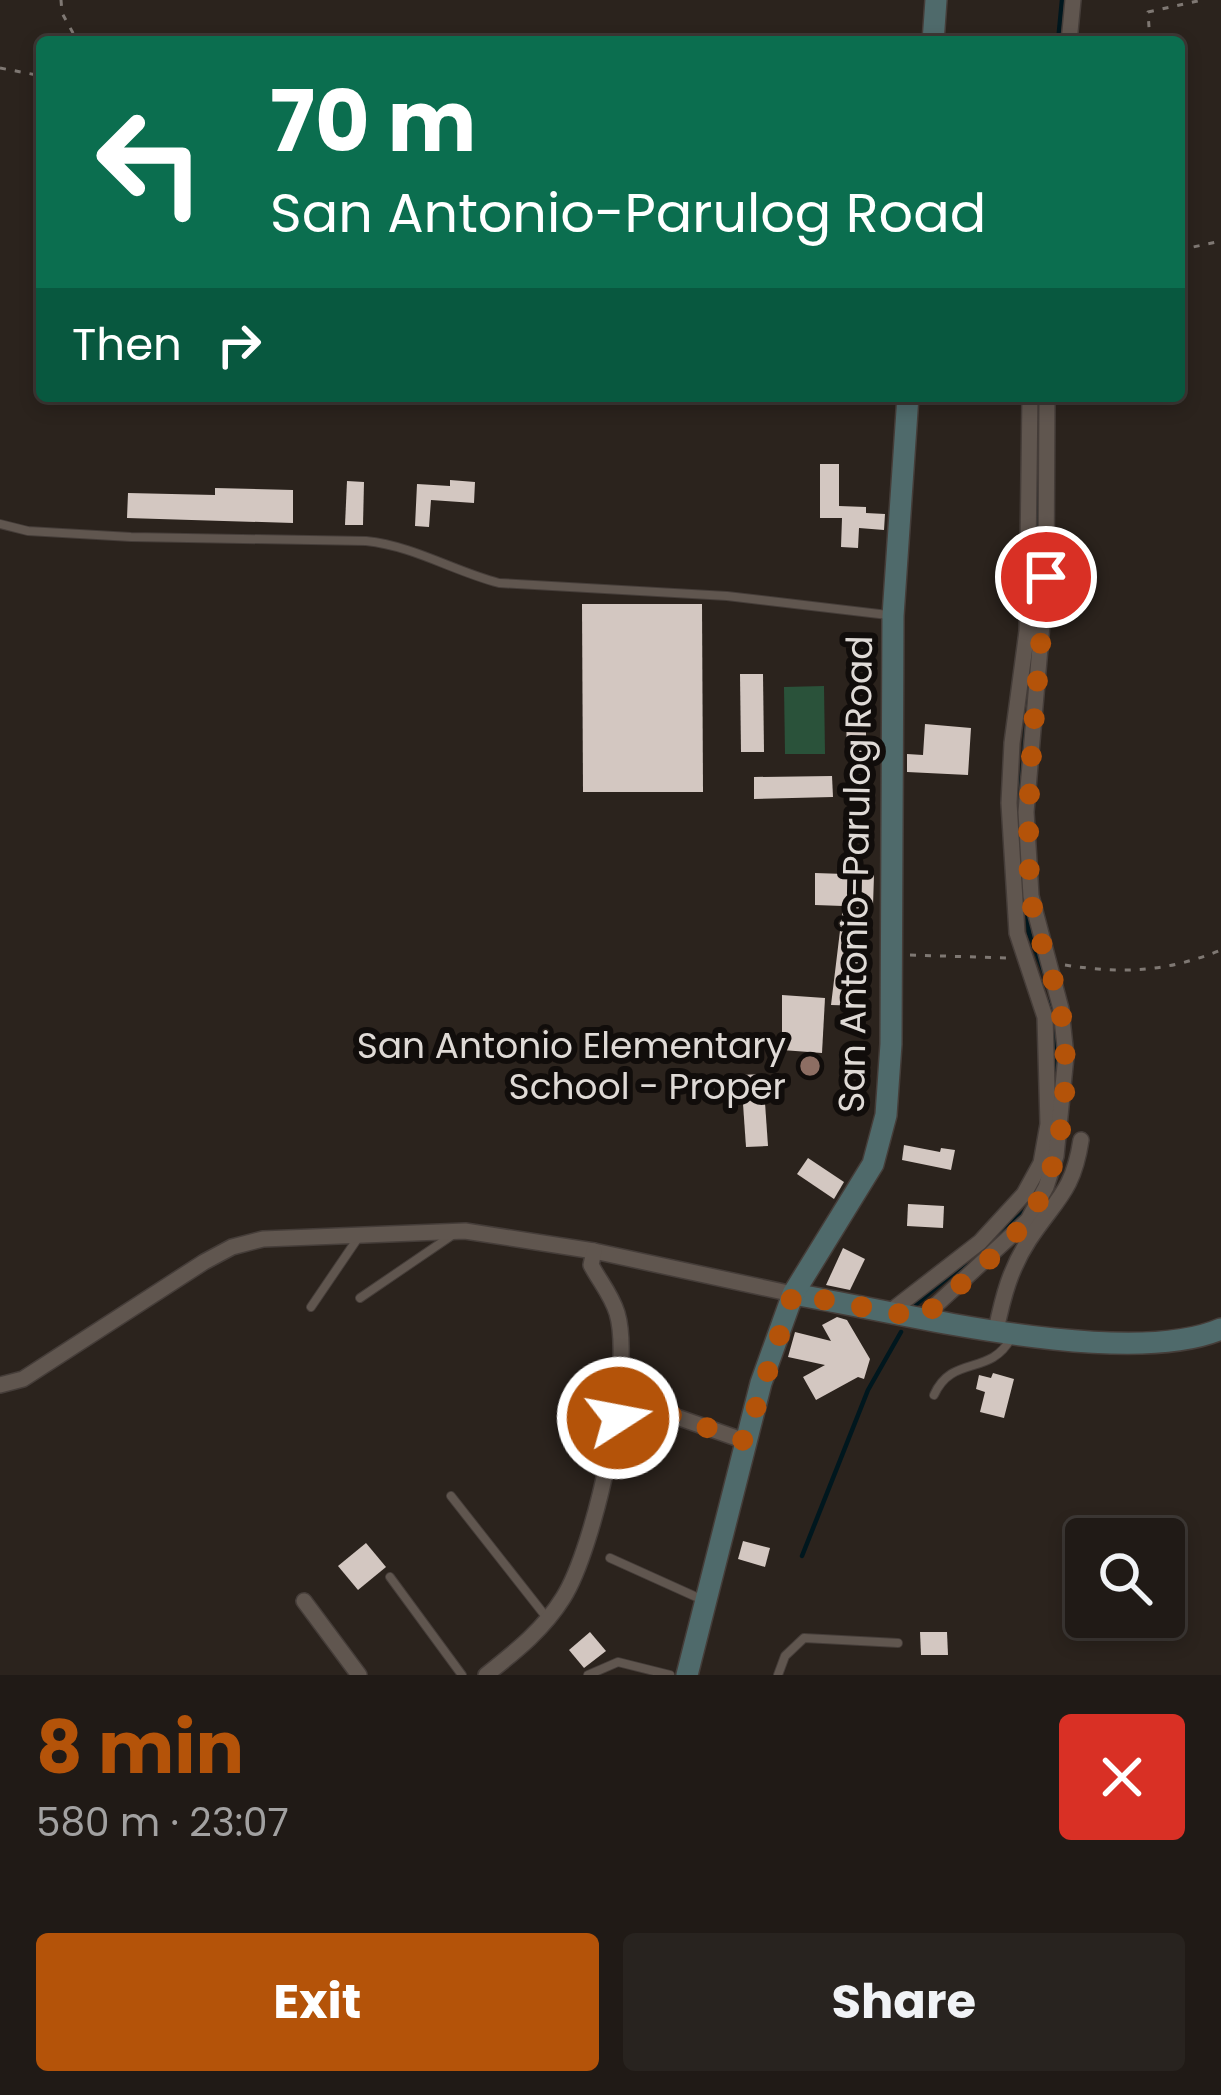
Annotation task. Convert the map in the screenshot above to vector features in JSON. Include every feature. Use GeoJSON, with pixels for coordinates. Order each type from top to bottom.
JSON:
{"type":"FeatureCollection","features":[{"type":"Feature","properties":{"kind":"street"},"geometry":{"type":"LineString","coordinates":[[933,36],[936,0]]}},
{"type":"Feature","properties":{"kind":"street"},"geometry":{"type":"LineString","coordinates":[[1070,36],[1073,0]]}},
{"type":"Feature","properties":{"kind":"street","name":"San Antonio-Parulog Road"},"geometry":{"type":"LineString","coordinates":[[687,1675],[745,1441],[793,1294],[862,1187],[886,1115],[891,1044],[893,616],[908,402]]}},
{"type":"Feature","properties":{"kind":"street"},"geometry":{"type":"LineString","coordinates":[[891,1311],[980,1242],[1024,1193],[1041,1163],[1048,1124],[1045,1017],[1017,933],[1009,803],[1027,631],[1030,402]]}},
{"type":"Feature","properties":{"kind":"street"},"geometry":{"type":"LineString","coordinates":[[922,1318],[1028,1220],[1057,1156],[1066,1056],[1061,1009],[1031,896],[1026,812],[1046,577],[1047,402]]}},
{"type":"Feature","properties":{"kind":"street"},"geometry":{"type":"LineString","coordinates":[[1005,1331],[1006,1286],[1031,1237],[1068,1189],[1081,1140]]}},
{"type":"Feature","properties":{"kind":"street"},"geometry":{"type":"LineString","coordinates":[[0,1385],[23,1379],[232,1247],[263,1239],[360,1234],[457,1232],[594,1251],[793,1294],[1005,1331],[1160,1345],[1221,1329]]}},
{"type":"Feature","properties":{"kind":"street"},"geometry":{"type":"LineString","coordinates":[[486,1675],[536,1636],[566,1594],[585,1547],[620,1397],[623,1355],[618,1315],[592,1265],[594,1251]]}},
{"type":"Feature","properties":{"kind":"street"},"geometry":{"type":"LineString","coordinates":[[620,1397],[745,1441]]}},
{"type":"Feature","properties":{"kind":"street"},"geometry":{"type":"LineString","coordinates":[[304,1600],[359,1675]]}},
{"type":"Feature","properties":{"kind":"lane"},"geometry":{"type":"LineString","coordinates":[[0,524],[28,531],[131,537],[382,542],[500,583],[727,596],[893,616]]}},
{"type":"Feature","properties":{"kind":"lane"},"geometry":{"type":"LineString","coordinates":[[360,1298],[457,1232]]}},
{"type":"Feature","properties":{"kind":"lane"},"geometry":{"type":"LineString","coordinates":[[311,1307],[360,1234]]}},
{"type":"Feature","properties":{"kind":"lane"},"geometry":{"type":"LineString","coordinates":[[934,1395],[941,1379],[952,1371],[994,1360],[1005,1331]]}},
{"type":"Feature","properties":{"kind":"lane"},"geometry":{"type":"LineString","coordinates":[[452,1496],[548,1619]]}},
{"type":"Feature","properties":{"kind":"lane"},"geometry":{"type":"LineString","coordinates":[[610,1558],[705,1600]]}},
{"type":"Feature","properties":{"kind":"lane"},"geometry":{"type":"LineString","coordinates":[[390,1577],[462,1675]]}},
{"type":"Feature","properties":{"kind":"lane"},"geometry":{"type":"LineString","coordinates":[[778,1675],[785,1656],[804,1638],[898,1643]]}},
{"type":"Feature","properties":{"kind":"lane"},"geometry":{"type":"LineString","coordinates":[[587,1675],[618,1662],[670,1675]]}},
{"type":"Feature","properties":{"kind":"path"},"geometry":{"type":"LineString","coordinates":[[61,0],[62,13],[75,36]]}},
{"type":"Feature","properties":{"kind":"path"},"geometry":{"type":"LineString","coordinates":[[1150,36],[1148,12],[1202,0]]}},
{"type":"Feature","properties":{"kind":"path"},"geometry":{"type":"LineString","coordinates":[[0,68],[36,75]]}},
{"type":"Feature","properties":{"kind":"path"},"geometry":{"type":"LineString","coordinates":[[1185,249],[1221,241]]}},
{"type":"Feature","properties":{"kind":"green space"},"geometry":{"type":"Polygon","coordinates":[[[824,686],[825,754],[785,754],[784,687],[824,686]]]}},
{"type":"Feature","properties":{"kind":"building"},"geometry":{"type":"Polygon","coordinates":[[[820,464],[839,464],[839,506],[866,507],[866,513],[885,514],[884,530],[859,528],[858,548],[841,547],[842,518],[820,518],[820,464]]]}},
{"type":"Feature","properties":{"kind":"building"},"geometry":{"type":"Polygon","coordinates":[[[450,480],[475,482],[474,503],[431,500],[429,527],[415,526],[417,484],[450,486],[450,480]]]}},
{"type":"Feature","properties":{"kind":"building"},"geometry":{"type":"Polygon","coordinates":[[[347,481],[364,482],[363,525],[345,525],[347,481]]]}},
{"type":"Feature","properties":{"kind":"building"},"geometry":{"type":"Polygon","coordinates":[[[215,488],[293,490],[293,523],[127,518],[128,493],[215,495],[215,488]]]}},
{"type":"Feature","properties":{"kind":"building"},"geometry":{"type":"Polygon","coordinates":[[[582,604],[702,604],[703,792],[583,792],[582,604]]]}},
{"type":"Feature","properties":{"kind":"building"},"geometry":{"type":"Polygon","coordinates":[[[740,674],[763,674],[764,752],[741,752],[740,674]]]}},
{"type":"Feature","properties":{"kind":"building"},"geometry":{"type":"Polygon","coordinates":[[[847,709],[866,709],[866,758],[846,758],[847,709]]]}},
{"type":"Feature","properties":{"kind":"building"},"geometry":{"type":"Polygon","coordinates":[[[925,724],[971,728],[968,775],[907,772],[907,754],[923,755],[925,724]]]}},
{"type":"Feature","properties":{"kind":"building"},"geometry":{"type":"Polygon","coordinates":[[[832,776],[833,797],[754,799],[754,777],[832,776]]]}},
{"type":"Feature","properties":{"kind":"building"},"geometry":{"type":"Polygon","coordinates":[[[815,873],[874,875],[873,906],[864,906],[864,1006],[831,1005],[843,906],[815,905],[815,873]]]}},
{"type":"Feature","properties":{"kind":"building"},"geometry":{"type":"Polygon","coordinates":[[[782,995],[825,998],[822,1053],[782,1050],[782,995]]]}},
{"type":"Feature","properties":{"kind":"building"},"geometry":{"type":"Polygon","coordinates":[[[763,1074],[768,1146],[746,1147],[741,1075],[763,1074]]]}},
{"type":"Feature","properties":{"kind":"building"},"geometry":{"type":"Polygon","coordinates":[[[904,1145],[955,1150],[951,1170],[902,1160],[904,1145]]]}},
{"type":"Feature","properties":{"kind":"building"},"geometry":{"type":"Polygon","coordinates":[[[808,1158],[844,1182],[834,1199],[797,1174],[808,1158]]]}},
{"type":"Feature","properties":{"kind":"building"},"geometry":{"type":"Polygon","coordinates":[[[908,1204],[944,1206],[943,1228],[907,1226],[908,1204]]]}},
{"type":"Feature","properties":{"kind":"building"},"geometry":{"type":"Polygon","coordinates":[[[843,1248],[865,1259],[850,1290],[826,1285],[843,1248]]]}},
{"type":"Feature","properties":{"kind":"building"},"geometry":{"type":"Polygon","coordinates":[[[837,1317],[847,1320],[870,1359],[864,1379],[858,1377],[816,1400],[803,1377],[825,1365],[788,1357],[795,1332],[831,1341],[822,1325],[837,1317]]]}},
{"type":"Feature","properties":{"kind":"building"},"geometry":{"type":"Polygon","coordinates":[[[993,1373],[1014,1379],[1004,1418],[980,1412],[985,1392],[976,1389],[979,1375],[991,1378],[993,1373]]]}},
{"type":"Feature","properties":{"kind":"building"},"geometry":{"type":"Polygon","coordinates":[[[743,1541],[770,1548],[765,1567],[738,1559],[743,1541]]]}},
{"type":"Feature","properties":{"kind":"building"},"geometry":{"type":"Polygon","coordinates":[[[366,1543],[386,1567],[358,1590],[338,1566],[366,1543]]]}},
{"type":"Feature","properties":{"kind":"building"},"geometry":{"type":"Polygon","coordinates":[[[590,1632],[606,1651],[584,1668],[569,1650],[590,1632]]]}},
{"type":"Feature","properties":{"kind":"building"},"geometry":{"type":"Polygon","coordinates":[[[920,1632],[947,1632],[948,1655],[921,1655],[920,1632]]]}},
{"type":"Feature","properties":{"kind":"waterway"},"geometry":{"type":"LineString","coordinates":[[1059,36],[1062,0]]}},
{"type":"Feature","properties":{"kind":"waterway"},"geometry":{"type":"LineString","coordinates":[[1037,529],[1038,402]]}},
{"type":"Feature","properties":{"kind":"waterway"},"geometry":{"type":"LineString","coordinates":[[1036,552],[1039,584]]}},
{"type":"Feature","properties":{"kind":"waterway"},"geometry":{"type":"LineString","coordinates":[[1020,841],[1029,697]]}},
{"type":"Feature","properties":{"kind":"waterway"},"geometry":{"type":"LineString","coordinates":[[1027,906],[1029,933],[1045,975]]}},
{"type":"Feature","properties":{"kind":"waterway"},"geometry":{"type":"LineString","coordinates":[[1051,998],[1057,1070]]}},
{"type":"Feature","properties":{"kind":"waterway"},"geometry":{"type":"LineString","coordinates":[[987,1244],[1024,1212]]}},
{"type":"Feature","properties":{"kind":"waterway"},"geometry":{"type":"LineString","coordinates":[[914,1306],[965,1263]]}},
{"type":"Feature","properties":{"kind":"waterway"},"geometry":{"type":"LineString","coordinates":[[802,1556],[868,1390],[901,1332]]}},
{"type":"Feature","properties":{"kind":"place","name":"San Antonio Elementary School - Proper"},"geometry":{"type":"Point","coordinates":[810,1066]}},
{"type":"Feature","properties":{"kind":"route"},"geometry":{"type":"LineString","coordinates":[[618,1418],[620,1397],[745,1441],[793,1294],[922,1318],[1028,1220],[1046,1187],[1057,1156],[1066,1056],[1061,1009],[1031,896],[1026,812],[1046,577]]}}]}
